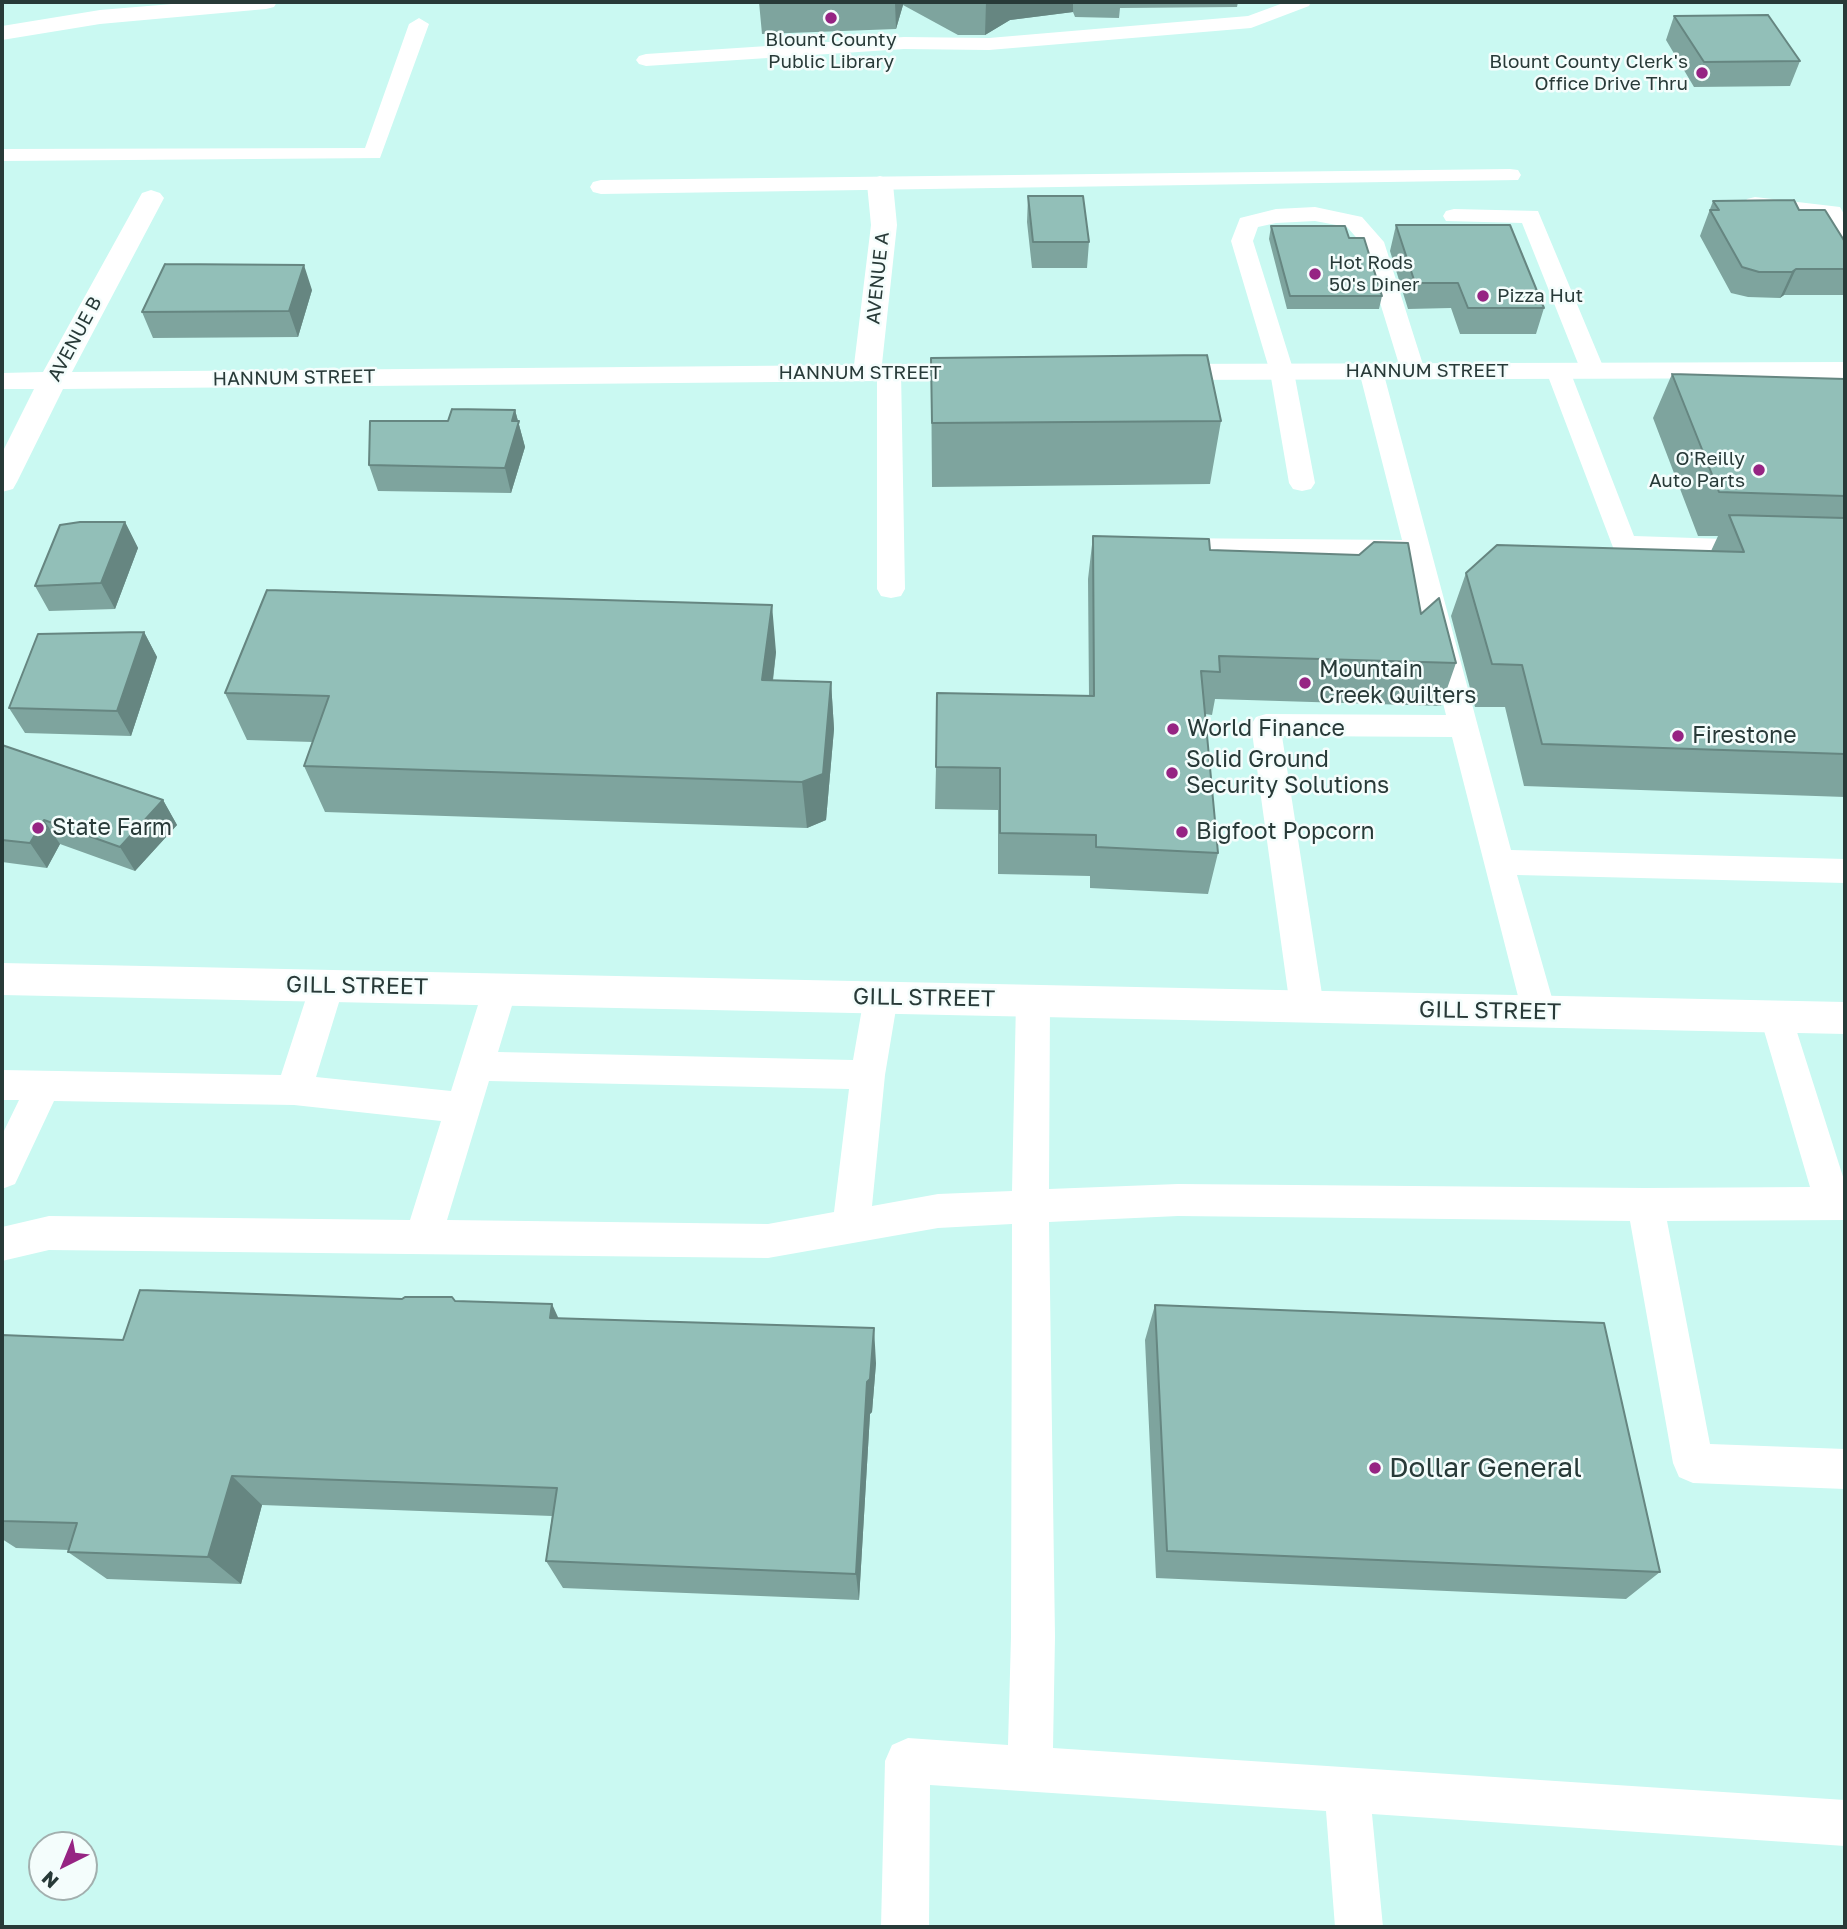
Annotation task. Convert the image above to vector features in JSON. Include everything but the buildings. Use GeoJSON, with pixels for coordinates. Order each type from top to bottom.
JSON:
{"type":"FeatureCollection","features":[{"type":"Feature","properties":{"kind":"street"},"geometry":{"type":"LineString","coordinates":[[2,33],[100,17],[266,2]]}},
{"type":"Feature","properties":{"kind":"street","name":"AVENUE A"},"geometry":{"type":"LineString","coordinates":[[878,372],[884,225],[880,184]]}},
{"type":"Feature","properties":{"kind":"street","name":"AVENUE B"},"geometry":{"type":"LineString","coordinates":[[2,482],[53,380],[151,198]]}},
{"type":"Feature","properties":{"kind":"street","name":"HANNUM STREET"},"geometry":{"type":"LineString","coordinates":[[1133,372],[1845,370]]}},
{"type":"Feature","properties":{"kind":"street","name":"HANNUM STREET"},"geometry":{"type":"LineString","coordinates":[[2,381],[1011,372]]}},
{"type":"Feature","properties":{"kind":"street","name":"GILL STREET"},"geometry":{"type":"LineString","coordinates":[[2,979],[1845,1018]]}},
{"type":"Feature","properties":{"kind":"lane"},"geometry":{"type":"LineString","coordinates":[[646,60],[904,43],[989,44],[1251,22],[1297,3]]}},
{"type":"Feature","properties":{"kind":"lane"},"geometry":{"type":"LineString","coordinates":[[2,155],[373,154],[419,24]]}},
{"type":"Feature","properties":{"kind":"lane"},"geometry":{"type":"LineString","coordinates":[[601,187],[1510,175]]}},
{"type":"Feature","properties":{"kind":"lane"},"geometry":{"type":"LineString","coordinates":[[1746,204],[1832,212],[1845,236]]}},
{"type":"Feature","properties":{"kind":"lane"},"geometry":{"type":"LineString","coordinates":[[1302,483],[1282,372],[1242,241],[1248,223],[1276,216],[1315,214],[1354,222],[1373,242],[1413,371]]}},
{"type":"Feature","properties":{"kind":"lane"},"geometry":{"type":"LineString","coordinates":[[1454,216],[1530,216],[1593,371]]}},
{"type":"Feature","properties":{"kind":"lane"},"geometry":{"type":"LineString","coordinates":[[1371,371],[1539,1012]]}},
{"type":"Feature","properties":{"kind":"lane"},"geometry":{"type":"LineString","coordinates":[[1558,371],[1624,544],[1845,552]]}},
{"type":"Feature","properties":{"kind":"lane"},"geometry":{"type":"LineString","coordinates":[[878,372],[891,589]]}},
{"type":"Feature","properties":{"kind":"lane"},"geometry":{"type":"LineString","coordinates":[[1139,547],[1417,549]]}},
{"type":"Feature","properties":{"kind":"lane"},"geometry":{"type":"LineString","coordinates":[[1307,1007],[1266,725],[1464,726]]}},
{"type":"Feature","properties":{"kind":"lane"},"geometry":{"type":"LineString","coordinates":[[1498,862],[1845,871]]}},
{"type":"Feature","properties":{"kind":"lane"},"geometry":{"type":"LineString","coordinates":[[294,1090],[327,986]]}},
{"type":"Feature","properties":{"kind":"lane"},"geometry":{"type":"LineString","coordinates":[[423,1238],[500,989]]}},
{"type":"Feature","properties":{"kind":"lane"},"geometry":{"type":"LineString","coordinates":[[851,1227],[868,1075],[881,997]]}},
{"type":"Feature","properties":{"kind":"lane"},"geometry":{"type":"LineString","coordinates":[[1030,1770],[1033,1637],[1030,1206],[1033,1001]]}},
{"type":"Feature","properties":{"kind":"lane"},"geometry":{"type":"LineString","coordinates":[[2,1244],[49,1233],[768,1241],[938,1211],[1178,1200],[1645,1205],[1839,1204],[1777,1017]]}},
{"type":"Feature","properties":{"kind":"lane"},"geometry":{"type":"LineString","coordinates":[[476,1066],[868,1075]]}},
{"type":"Feature","properties":{"kind":"lane"},"geometry":{"type":"LineString","coordinates":[[2,1085],[294,1090],[463,1108]]}},
{"type":"Feature","properties":{"kind":"lane"},"geometry":{"type":"LineString","coordinates":[[2,1173],[43,1086]]}},
{"type":"Feature","properties":{"kind":"lane"},"geometry":{"type":"LineString","coordinates":[[1645,1205],[1693,1463],[1845,1469]]}},
{"type":"Feature","properties":{"kind":"lane"},"geometry":{"type":"LineString","coordinates":[[905,1927],[908,1761],[1845,1823]]}},
{"type":"Feature","properties":{"kind":"lane"},"geometry":{"type":"LineString","coordinates":[[1348,1791],[1359,1927]]}},
{"type":"Feature","properties":{"kind":"place","name":"Blount County Public Library"},"geometry":{"type":"Point","coordinates":[831,18]}},
{"type":"Feature","properties":{"kind":"place","name":"Blount County Clerk's Office Drive Thru"},"geometry":{"type":"Point","coordinates":[1702,73]}},
{"type":"Feature","properties":{"kind":"place","name":"Hot Rods 50's Diner"},"geometry":{"type":"Point","coordinates":[1315,274]}},
{"type":"Feature","properties":{"kind":"place","name":"Pizza Hut"},"geometry":{"type":"Point","coordinates":[1483,296]}},
{"type":"Feature","properties":{"kind":"place","name":"O'Reilly Auto Parts"},"geometry":{"type":"Point","coordinates":[1759,470]}},
{"type":"Feature","properties":{"kind":"place","name":"Mountain Creek Quilters"},"geometry":{"type":"Point","coordinates":[1305,683]}},
{"type":"Feature","properties":{"kind":"place","name":"World Finance"},"geometry":{"type":"Point","coordinates":[1173,729]}},
{"type":"Feature","properties":{"kind":"place","name":"Firestone"},"geometry":{"type":"Point","coordinates":[1678,736]}},
{"type":"Feature","properties":{"kind":"place","name":"Solid Ground Security Solutions"},"geometry":{"type":"Point","coordinates":[1172,773]}},
{"type":"Feature","properties":{"kind":"place","name":"State Farm"},"geometry":{"type":"Point","coordinates":[38,828]}},
{"type":"Feature","properties":{"kind":"place","name":"Bigfoot Popcorn"},"geometry":{"type":"Point","coordinates":[1182,832]}},
{"type":"Feature","properties":{"kind":"place","name":"Dollar General"},"geometry":{"type":"Point","coordinates":[1375,1468]}}]}
